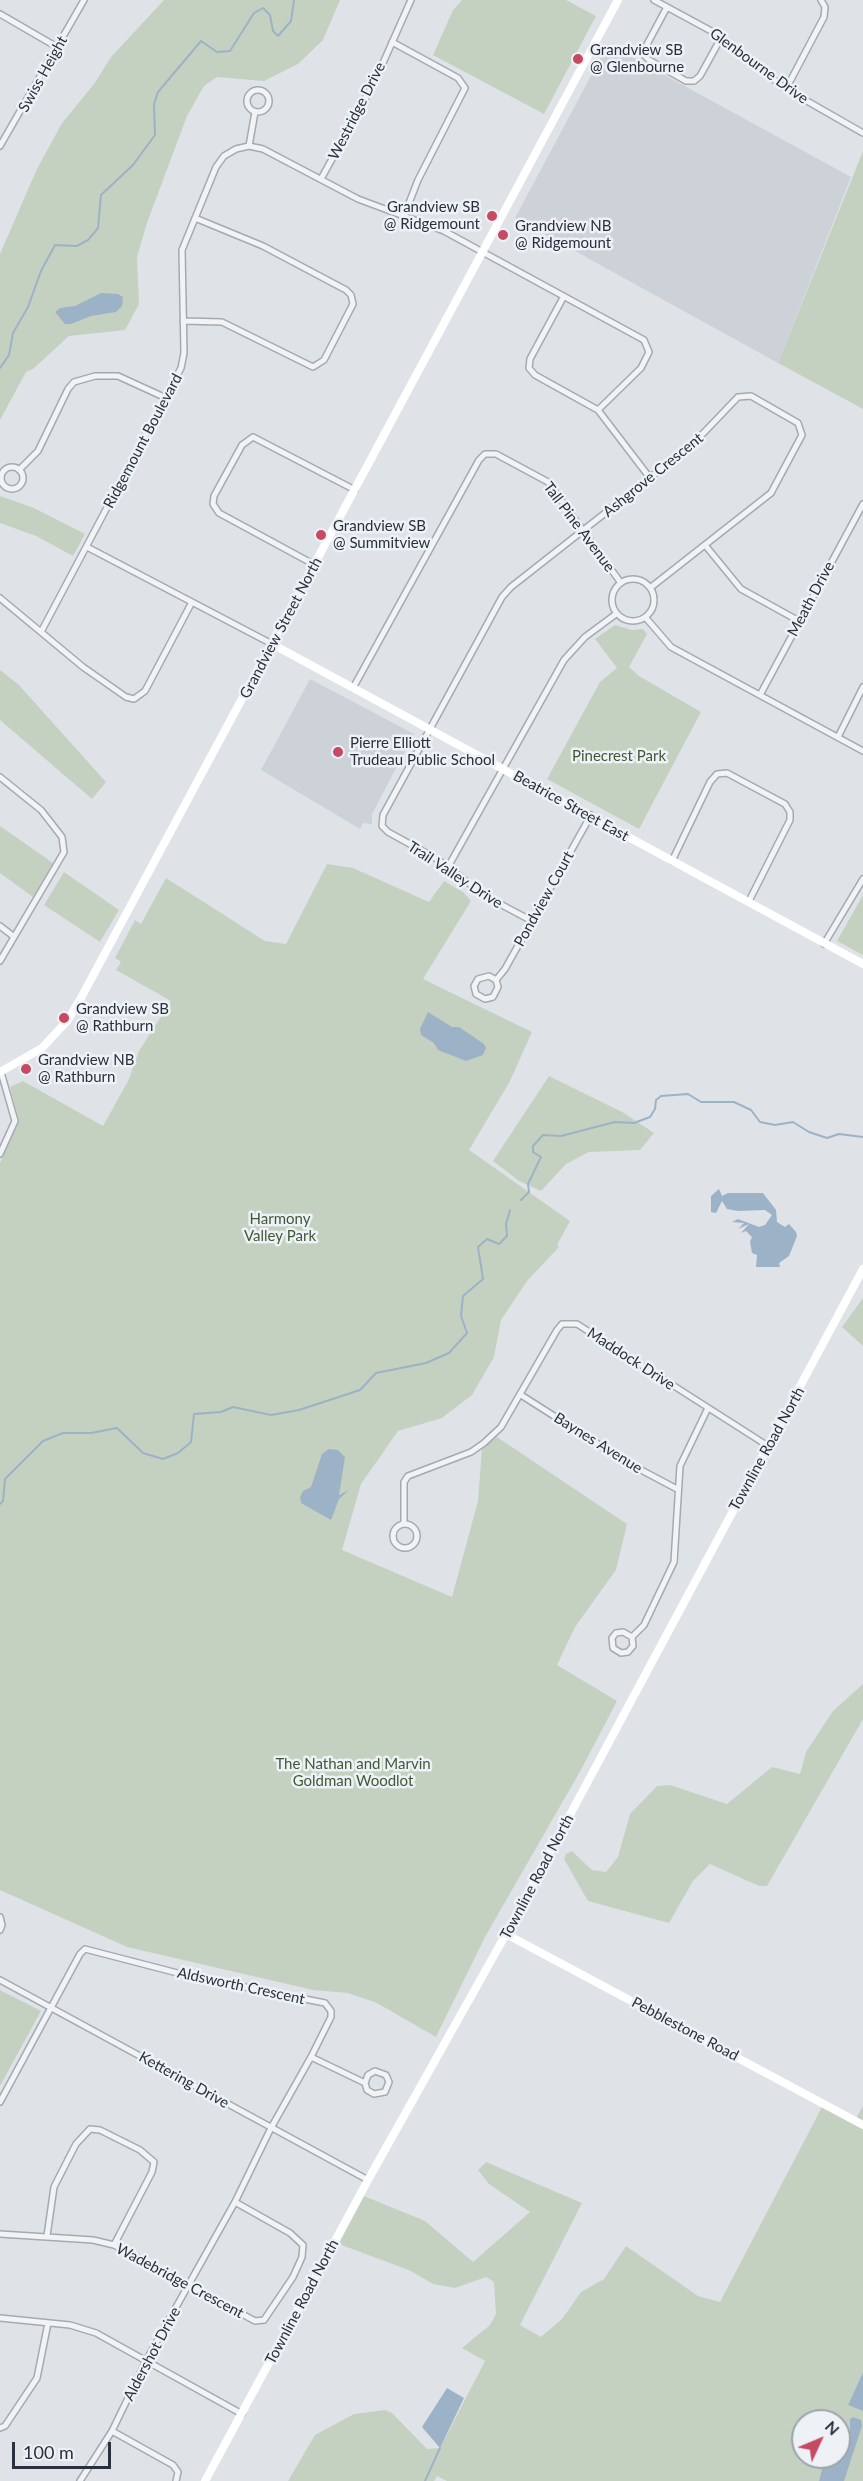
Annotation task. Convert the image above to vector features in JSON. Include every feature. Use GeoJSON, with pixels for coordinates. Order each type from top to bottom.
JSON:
{"type":"FeatureCollection","features":[{"type":"Feature","properties":{"kind":"street","name":"Swiss Height"},"geometry":{"type":"LineString","coordinates":[[0,146],[84,0]]}},
{"type":"Feature","properties":{"kind":"street","name":"Westridge Drive"},"geometry":{"type":"LineString","coordinates":[[321,179],[375,81],[411,0]]}},
{"type":"Feature","properties":{"kind":"street","name":"Grandview Street North"},"geometry":{"type":"LineString","coordinates":[[0,1072],[42,1048],[68,1020],[618,0]]}},
{"type":"Feature","properties":{"kind":"street","name":"Glenbourne Drive"},"geometry":{"type":"LineString","coordinates":[[654,0],[721,38],[786,88],[863,133]]}},
{"type":"Feature","properties":{"kind":"street"},"geometry":{"type":"LineString","coordinates":[[786,88],[824,17],[825,7],[821,0]]}},
{"type":"Feature","properties":{"kind":"street"},"geometry":{"type":"LineString","coordinates":[[667,7],[644,50],[644,55],[649,60],[686,81],[694,81],[700,76],[721,38]]}},
{"type":"Feature","properties":{"kind":"street"},"geometry":{"type":"LineString","coordinates":[[0,14],[57,47]]}},
{"type":"Feature","properties":{"kind":"street"},"geometry":{"type":"LineString","coordinates":[[392,42],[454,75],[462,81],[465,88],[418,180],[404,216]]}},
{"type":"Feature","properties":{"kind":"street"},"geometry":{"type":"LineString","coordinates":[[260,89],[267,94],[269,101],[266,108],[255,112],[249,108],[246,98],[253,90],[260,89]]}},
{"type":"Feature","properties":{"kind":"street"},"geometry":{"type":"LineString","coordinates":[[255,112],[249,146],[266,150],[358,199],[444,231],[641,338],[649,346],[647,356],[638,372],[598,410]]}},
{"type":"Feature","properties":{"kind":"street","name":"Ridgemount Boulevard"},"geometry":{"type":"LineString","coordinates":[[41,632],[183,362],[181,256],[219,162],[231,151],[249,146]]}},
{"type":"Feature","properties":{"kind":"street"},"geometry":{"type":"LineString","coordinates":[[183,321],[222,322],[313,367],[324,360],[353,304],[351,295],[346,290],[263,246],[195,218]]}},
{"type":"Feature","properties":{"kind":"street"},"geometry":{"type":"LineString","coordinates":[[564,296],[530,359],[529,368],[535,375],[598,410],[650,478]]}},
{"type":"Feature","properties":{"kind":"street"},"geometry":{"type":"LineString","coordinates":[[20,470],[38,451],[68,389],[74,382],[95,376],[118,376],[166,398]]}},
{"type":"Feature","properties":{"kind":"street","name":"Ashgrove Crescent"},"geometry":{"type":"LineString","coordinates":[[430,729],[504,594],[698,441],[741,395],[751,396],[800,426],[802,435],[771,493],[650,588]]}},
{"type":"Feature","properties":{"kind":"street"},"geometry":{"type":"LineString","coordinates":[[315,565],[219,513],[213,504],[214,496],[242,445],[253,437],[355,490]]}},
{"type":"Feature","properties":{"kind":"street","name":"Tall Pine Avenue"},"geometry":{"type":"LineString","coordinates":[[353,688],[483,455],[496,454],[545,480],[621,583]]}},
{"type":"Feature","properties":{"kind":"street"},"geometry":{"type":"LineString","coordinates":[[12,467],[20,470],[23,481],[19,487],[12,490],[3,485],[1,475],[5,469],[12,467]]}},
{"type":"Feature","properties":{"kind":"street","name":"Meath Drive"},"geometry":{"type":"LineString","coordinates":[[760,695],[863,504]]}},
{"type":"Feature","properties":{"kind":"street"},"geometry":{"type":"LineString","coordinates":[[705,545],[741,589],[799,621]]}},
{"type":"Feature","properties":{"kind":"street","name":"Beatrice Street East"},"geometry":{"type":"LineString","coordinates":[[87,547],[591,815],[863,964]]}},
{"type":"Feature","properties":{"kind":"street"},"geometry":{"type":"LineString","coordinates":[[633,579],[650,588],[655,600],[646,618],[627,621],[616,614],[612,597],[621,583],[633,579]]}},
{"type":"Feature","properties":{"kind":"street"},"geometry":{"type":"LineString","coordinates":[[0,598],[126,698],[136,699],[145,691],[192,602]]}},
{"type":"Feature","properties":{"kind":"street"},"geometry":{"type":"LineString","coordinates":[[448,867],[573,649],[616,614]]}},
{"type":"Feature","properties":{"kind":"street"},"geometry":{"type":"LineString","coordinates":[[646,618],[668,645],[863,751]]}},
{"type":"Feature","properties":{"kind":"street"},"geometry":{"type":"LineString","coordinates":[[838,737],[863,687]]}},
{"type":"Feature","properties":{"kind":"street","name":"Trail Valley Drive"},"geometry":{"type":"LineString","coordinates":[[430,729],[383,815],[382,826],[448,867],[478,891],[532,921]]}},
{"type":"Feature","properties":{"kind":"street"},"geometry":{"type":"LineString","coordinates":[[672,861],[710,782],[717,774],[727,773],[785,804],[790,812],[790,820],[749,901]]}},
{"type":"Feature","properties":{"kind":"street"},"geometry":{"type":"LineString","coordinates":[[0,777],[41,810],[62,837],[64,852],[0,961]]}},
{"type":"Feature","properties":{"kind":"street","name":"Pondview Court"},"geometry":{"type":"LineString","coordinates":[[496,980],[506,969],[591,815]]}},
{"type":"Feature","properties":{"kind":"street"},"geometry":{"type":"LineString","coordinates":[[825,944],[863,879]]}},
{"type":"Feature","properties":{"kind":"street"},"geometry":{"type":"LineString","coordinates":[[0,926],[13,936]]}},
{"type":"Feature","properties":{"kind":"street","name":"Pondview Court"},"geometry":{"type":"LineString","coordinates":[[489,976],[496,980],[498,987],[493,997],[485,999],[476,994],[474,986],[478,979],[489,976]]}},
{"type":"Feature","properties":{"kind":"street"},"geometry":{"type":"LineString","coordinates":[[0,1072],[15,1121],[0,1154]]}},
{"type":"Feature","properties":{"kind":"street","name":"Townline Road North"},"geometry":{"type":"LineString","coordinates":[[205,2481],[368,2180],[506,1934],[863,1269]]}},
{"type":"Feature","properties":{"kind":"street","name":"Maddock Drive"},"geometry":{"type":"LineString","coordinates":[[521,1395],[557,1330],[562,1324],[577,1324],[768,1446]]}},
{"type":"Feature","properties":{"kind":"street"},"geometry":{"type":"LineString","coordinates":[[404,1522],[404,1482],[408,1476],[463,1455],[484,1443],[501,1427],[521,1395]]}},
{"type":"Feature","properties":{"kind":"street","name":"Baynes Avenue"},"geometry":{"type":"LineString","coordinates":[[521,1395],[628,1464],[677,1489]]}},
{"type":"Feature","properties":{"kind":"street"},"geometry":{"type":"LineString","coordinates":[[632,1637],[623,1632],[616,1633],[612,1638],[613,1648],[621,1653],[628,1652],[633,1646],[632,1637],[649,1616],[674,1562],[680,1466],[708,1408]]}},
{"type":"Feature","properties":{"kind":"street"},"geometry":{"type":"LineString","coordinates":[[404,1522],[413,1527],[417,1535],[415,1543],[405,1548],[398,1546],[393,1536],[394,1529],[404,1522]]}},
{"type":"Feature","properties":{"kind":"street"},"geometry":{"type":"LineString","coordinates":[[0,1917],[2,1924],[0,1930]]}},
{"type":"Feature","properties":{"kind":"street","name":"Pebblestone Road"},"geometry":{"type":"LineString","coordinates":[[506,1934],[863,2125]]}},
{"type":"Feature","properties":{"kind":"street","name":"Aldsworth Crescent"},"geometry":{"type":"LineString","coordinates":[[52,2006],[80,1954],[85,1949],[93,1949],[189,1976],[325,2003],[331,2011],[331,2017],[271,2128]]}},
{"type":"Feature","properties":{"kind":"street","name":"Kettering Drive"},"geometry":{"type":"LineString","coordinates":[[0,1980],[52,2006],[368,2180]]}},
{"type":"Feature","properties":{"kind":"street"},"geometry":{"type":"LineString","coordinates":[[0,2102],[52,2006]]}},
{"type":"Feature","properties":{"kind":"street"},"geometry":{"type":"LineString","coordinates":[[311,2057],[365,2083],[370,2092],[378,2095],[385,2092],[389,2082],[383,2072],[375,2071],[368,2075],[365,2083]]}},
{"type":"Feature","properties":{"kind":"street","name":"Aldershot Drive"},"geometry":{"type":"LineString","coordinates":[[80,2481],[112,2431],[147,2359],[235,2202],[271,2128]]}},
{"type":"Feature","properties":{"kind":"street"},"geometry":{"type":"LineString","coordinates":[[47,2236],[54,2187],[76,2144],[90,2129],[100,2130],[141,2150],[154,2162],[152,2172],[114,2245]]}},
{"type":"Feature","properties":{"kind":"street","name":"Wadebridge Crescent"},"geometry":{"type":"LineString","coordinates":[[0,2234],[93,2240],[114,2245],[255,2321],[264,2320],[293,2277],[302,2257],[303,2246],[290,2233],[235,2202]]}},
{"type":"Feature","properties":{"kind":"street"},"geometry":{"type":"LineString","coordinates":[[0,2318],[82,2328],[147,2359],[242,2414]]}},
{"type":"Feature","properties":{"kind":"street"},"geometry":{"type":"LineString","coordinates":[[0,2428],[5,2426],[37,2378],[48,2323]]}},
{"type":"Feature","properties":{"kind":"street"},"geometry":{"type":"LineString","coordinates":[[112,2431],[173,2465],[178,2472],[176,2481]]}},
{"type":"Feature","properties":{"kind":"shaded area"},"geometry":{"type":"Polygon","coordinates":[[[608,44],[851,177],[778,363],[515,218],[608,44]]]}},
{"type":"Feature","properties":{"kind":"shaded area","name":"Pierre Elliott Trudeau Public School"},"geometry":{"type":"Polygon","coordinates":[[[310,679],[414,734],[372,814],[372,824],[363,823],[360,829],[261,770],[310,679]]]}},
{"type":"Feature","properties":{"kind":"green space"},"geometry":{"type":"Polygon","coordinates":[[[164,0],[340,0],[323,40],[298,64],[264,81],[217,77],[204,86],[187,116],[147,223],[137,257],[139,304],[125,330],[69,336],[33,369],[26,372],[0,420],[0,254],[36,171],[62,123],[94,84],[111,57],[164,0]]]}},
{"type":"Feature","properties":{"kind":"green space"},"geometry":{"type":"Polygon","coordinates":[[[462,0],[566,0],[596,16],[544,114],[433,55],[453,10],[462,0]]]}},
{"type":"Feature","properties":{"kind":"green space"},"geometry":{"type":"Polygon","coordinates":[[[863,151],[863,409],[778,363],[863,151]]]}},
{"type":"Feature","properties":{"kind":"green space"},"geometry":{"type":"Polygon","coordinates":[[[0,496],[34,508],[85,534],[73,556],[36,536],[0,523],[0,496]]]}},
{"type":"Feature","properties":{"kind":"green space","name":"Pinecrest Park"},"geometry":{"type":"Polygon","coordinates":[[[615,625],[632,630],[643,629],[647,634],[629,667],[639,676],[701,712],[639,829],[547,779],[600,682],[617,668],[595,639],[615,625]]]}},
{"type":"Feature","properties":{"kind":"green space"},"geometry":{"type":"Polygon","coordinates":[[[0,670],[18,684],[106,782],[92,799],[0,720],[0,670]]]}},
{"type":"Feature","properties":{"kind":"green space"},"geometry":{"type":"Polygon","coordinates":[[[0,826],[53,863],[33,897],[0,873],[0,826]]]}},
{"type":"Feature","properties":{"kind":"green space"},"geometry":{"type":"Polygon","coordinates":[[[327,864],[353,868],[429,902],[444,881],[463,892],[471,901],[423,979],[532,1032],[509,1083],[469,1150],[570,1221],[557,1245],[559,1247],[527,1281],[501,1320],[494,1357],[472,1395],[442,1418],[398,1431],[361,1484],[342,1550],[452,1597],[478,1501],[482,1448],[497,1437],[627,1524],[616,1570],[575,1627],[557,1665],[617,1701],[582,1768],[485,1937],[436,2037],[377,2003],[348,1993],[313,1990],[127,1947],[0,1890],[0,1163],[19,1122],[10,1087],[23,1081],[103,1126],[128,1081],[139,1051],[171,1001],[116,970],[121,962],[115,958],[135,920],[141,924],[166,878],[265,941],[286,944],[327,864]]]}},
{"type":"Feature","properties":{"kind":"green space"},"geometry":{"type":"Polygon","coordinates":[[[64,872],[119,910],[100,942],[44,905],[64,872]]]}},
{"type":"Feature","properties":{"kind":"green space"},"geometry":{"type":"Polygon","coordinates":[[[863,895],[863,955],[837,941],[863,895]]]}},
{"type":"Feature","properties":{"kind":"green space"},"geometry":{"type":"Polygon","coordinates":[[[549,1076],[624,1113],[654,1133],[640,1150],[589,1152],[566,1164],[541,1191],[519,1181],[493,1161],[549,1076]]]}},
{"type":"Feature","properties":{"kind":"green space"},"geometry":{"type":"Polygon","coordinates":[[[863,1298],[863,1346],[842,1327],[863,1298]]]}},
{"type":"Feature","properties":{"kind":"green space"},"geometry":{"type":"Polygon","coordinates":[[[863,1684],[863,1719],[767,1886],[759,1886],[710,1864],[693,1881],[669,1923],[588,1901],[564,1859],[566,1854],[572,1851],[592,1870],[606,1872],[618,1857],[630,1814],[657,1786],[670,1785],[727,1804],[772,1767],[800,1774],[806,1752],[833,1711],[863,1684]]]}},
{"type":"Feature","properties":{"kind":"green space"},"geometry":{"type":"Polygon","coordinates":[[[0,1990],[41,2011],[0,2086],[0,1990]]]}},
{"type":"Feature","properties":{"kind":"green space"},"geometry":{"type":"Polygon","coordinates":[[[863,2106],[863,2372],[848,2405],[863,2411],[863,2481],[844,2481],[846,2469],[851,2469],[853,2455],[851,2409],[791,2409],[791,2469],[822,2469],[819,2481],[447,2481],[437,2476],[434,2481],[288,2481],[315,2435],[354,2414],[385,2410],[392,2413],[427,2449],[440,2448],[485,2361],[462,2348],[490,2325],[496,2314],[494,2282],[486,2277],[455,2288],[433,2284],[411,2271],[339,2244],[364,2196],[425,2221],[473,2262],[530,2212],[489,2184],[478,2170],[486,2162],[582,2203],[520,2325],[541,2337],[562,2319],[581,2292],[604,2279],[626,2246],[698,2296],[720,2302],[822,2107],[853,2123],[863,2106]]]}},
{"type":"Feature","properties":{"kind":"water"},"geometry":{"type":"Polygon","coordinates":[[[101,293],[118,294],[123,297],[122,306],[116,312],[91,316],[71,324],[65,324],[55,312],[60,308],[75,306],[101,293]]]}},
{"type":"Feature","properties":{"kind":"water"},"geometry":{"type":"Polygon","coordinates":[[[428,1012],[452,1027],[459,1027],[484,1044],[486,1048],[483,1055],[466,1061],[438,1050],[434,1043],[421,1035],[420,1029],[428,1012]]]}},
{"type":"Feature","properties":{"kind":"water"},"geometry":{"type":"Polygon","coordinates":[[[719,1189],[722,1196],[728,1193],[763,1193],[776,1210],[777,1222],[785,1227],[789,1224],[796,1232],[797,1236],[789,1256],[779,1263],[780,1267],[756,1267],[757,1255],[752,1253],[750,1242],[752,1237],[746,1231],[741,1233],[749,1224],[738,1229],[744,1223],[732,1222],[738,1219],[759,1227],[765,1225],[772,1215],[765,1210],[727,1209],[722,1201],[716,1213],[711,1212],[711,1196],[719,1189]]]}},
{"type":"Feature","properties":{"kind":"water"},"geometry":{"type":"Polygon","coordinates":[[[329,1449],[338,1450],[345,1457],[339,1495],[349,1490],[339,1499],[331,1520],[301,1503],[300,1497],[303,1491],[311,1487],[322,1454],[329,1449]]]}},
{"type":"Feature","properties":{"kind":"water"},"geometry":{"type":"Polygon","coordinates":[[[863,2372],[863,2411],[848,2405],[863,2372]]]}},
{"type":"Feature","properties":{"kind":"water"},"geometry":{"type":"Polygon","coordinates":[[[447,2388],[464,2398],[440,2448],[422,2427],[447,2388]]]}},
{"type":"Feature","properties":{"kind":"water"},"geometry":{"type":"Polygon","coordinates":[[[851,2418],[861,2420],[862,2426],[851,2460],[851,2418]]]}},
{"type":"Feature","properties":{"kind":"water"},"geometry":{"type":"Polygon","coordinates":[[[822,2469],[848,2469],[844,2481],[819,2481],[822,2469]]]}},
{"type":"Feature","properties":{"kind":"waterway"},"geometry":{"type":"LineString","coordinates":[[0,368],[9,355],[13,333],[28,307],[41,271],[55,245],[77,246],[88,240],[98,228],[101,195],[133,165],[155,135],[154,104],[158,92],[201,41],[217,52],[230,51],[254,13],[263,8],[270,15],[273,31],[278,36],[291,21],[294,0]]}},
{"type":"Feature","properties":{"kind":"waterway"},"geometry":{"type":"LineString","coordinates":[[521,1200],[529,1192],[528,1184],[541,1157],[533,1152],[533,1146],[543,1135],[561,1136],[615,1122],[634,1123],[650,1117],[655,1109],[656,1100],[661,1096],[688,1094],[701,1102],[734,1102],[751,1110],[760,1122],[775,1125],[793,1122],[809,1132],[827,1138],[839,1134],[863,1137]]}},
{"type":"Feature","properties":{"kind":"waterway"},"geometry":{"type":"LineString","coordinates":[[0,1504],[3,1501],[5,1479],[43,1441],[63,1433],[91,1433],[117,1428],[143,1453],[163,1459],[178,1453],[191,1442],[194,1414],[221,1412],[233,1407],[271,1415],[299,1410],[360,1390],[376,1373],[426,1363],[449,1353],[467,1333],[461,1316],[463,1296],[483,1279],[478,1247],[487,1239],[499,1244],[507,1236],[506,1224],[510,1210]]}},
{"type":"Feature","properties":{"kind":"waterway"},"geometry":{"type":"LineString","coordinates":[[425,2481],[440,2448]]}},
{"type":"Feature","properties":{"kind":"place","name":"Grandview SB @ Glenbourne"},"geometry":{"type":"Point","coordinates":[578,59]}},
{"type":"Feature","properties":{"kind":"place","name":"Grandview SB @ Ridgemount"},"geometry":{"type":"Point","coordinates":[492,216]}},
{"type":"Feature","properties":{"kind":"place","name":"Grandview NB @ Ridgemount"},"geometry":{"type":"Point","coordinates":[503,235]}},
{"type":"Feature","properties":{"kind":"place","name":"Grandview SB @ Summitview"},"geometry":{"type":"Point","coordinates":[321,535]}},
{"type":"Feature","properties":{"kind":"place","name":"Pierre Elliott Trudeau Public School"},"geometry":{"type":"Point","coordinates":[338,752]}},
{"type":"Feature","properties":{"kind":"place","name":"Grandview SB @ Rathburn"},"geometry":{"type":"Point","coordinates":[64,1018]}},
{"type":"Feature","properties":{"kind":"place","name":"Grandview NB @ Rathburn"},"geometry":{"type":"Point","coordinates":[26,1069]}},
{"type":"Feature","properties":{"kind":"park label","name":"Harmony Valley Park"},"geometry":{"type":"Point","coordinates":[280,1228]}},
{"type":"Feature","properties":{"kind":"park label","name":"The Nathan and Marvin Goldman Woodlot"},"geometry":{"type":"Point","coordinates":[353,1772]}}]}
